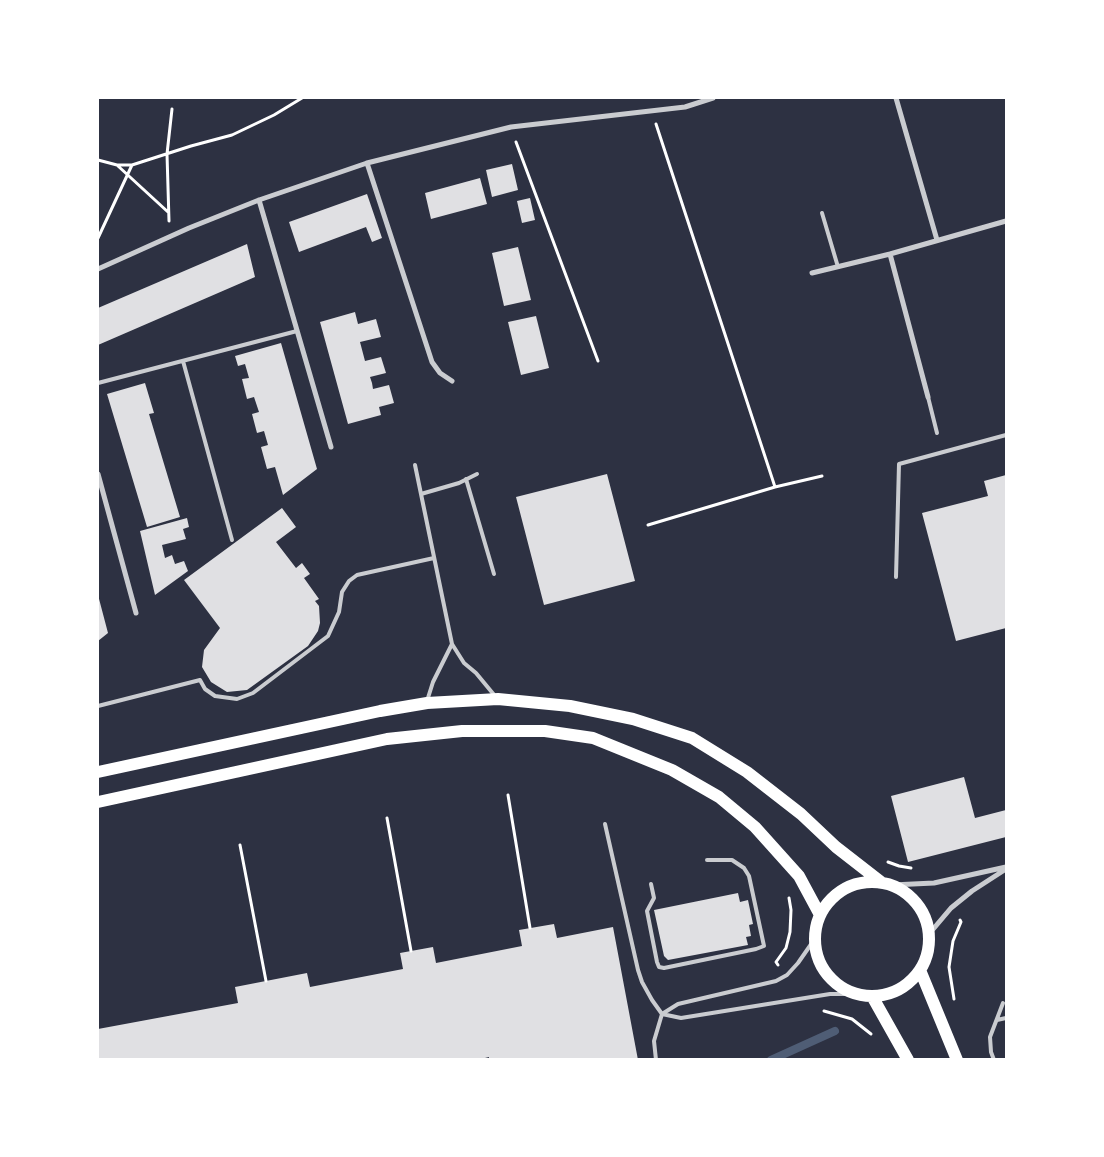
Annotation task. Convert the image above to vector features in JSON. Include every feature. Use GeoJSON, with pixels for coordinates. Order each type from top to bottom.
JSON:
{"type":"FeatureCollection","features":[{"type":"Feature","properties":{"kind":"main road"},"geometry":{"type":"LineString","coordinates":[[98,772],[370,713],[427,703],[498,699],[570,706],[633,719],[692,738],[747,772],[801,814],[836,847],[886,884]]}},
{"type":"Feature","properties":{"kind":"main road"},"geometry":{"type":"LineString","coordinates":[[98,802],[387,739],[462,731],[545,731],[593,738],[672,770],[719,797],[755,827],[799,876],[820,915]]}},
{"type":"Feature","properties":{"kind":"main road"},"geometry":{"type":"LineString","coordinates":[[862,882],[886,884],[899,888],[914,900],[924,916],[929,934],[928,952],[920,970],[908,984],[891,993],[872,996],[856,994],[842,988],[830,979],[816,955],[815,927],[820,915],[830,899],[845,888],[862,882]]}},
{"type":"Feature","properties":{"kind":"main road"},"geometry":{"type":"LineString","coordinates":[[920,970],[956,1060]]}},
{"type":"Feature","properties":{"kind":"main road"},"geometry":{"type":"LineString","coordinates":[[872,996],[908,1060]]}},
{"type":"Feature","properties":{"kind":"street"},"geometry":{"type":"LineString","coordinates":[[98,269],[170,236],[259,200],[367,163],[511,127],[685,107],[712,98]]}},
{"type":"Feature","properties":{"kind":"street"},"geometry":{"type":"LineString","coordinates":[[896,98],[937,240]]}},
{"type":"Feature","properties":{"kind":"street"},"geometry":{"type":"LineString","coordinates":[[367,163],[432,362],[440,373],[452,380]]}},
{"type":"Feature","properties":{"kind":"street"},"geometry":{"type":"LineString","coordinates":[[259,200],[331,447]]}},
{"type":"Feature","properties":{"kind":"street"},"geometry":{"type":"LineString","coordinates":[[812,273],[890,254],[1006,221]]}},
{"type":"Feature","properties":{"kind":"street"},"geometry":{"type":"LineString","coordinates":[[890,254],[928,398]]}},
{"type":"Feature","properties":{"kind":"street"},"geometry":{"type":"LineString","coordinates":[[98,474],[136,613]]}},
{"type":"Feature","properties":{"kind":"street"},"geometry":{"type":"LineString","coordinates":[[886,884],[934,883],[1006,868]]}},
{"type":"Feature","properties":{"kind":"street"},"geometry":{"type":"LineString","coordinates":[[929,934],[951,908],[1006,868]]}},
{"type":"Feature","properties":{"kind":"lane"},"geometry":{"type":"LineString","coordinates":[[822,213],[838,267]]}},
{"type":"Feature","properties":{"kind":"lane"},"geometry":{"type":"LineString","coordinates":[[98,383],[297,331]]}},
{"type":"Feature","properties":{"kind":"lane"},"geometry":{"type":"LineString","coordinates":[[183,361],[232,540]]}},
{"type":"Feature","properties":{"kind":"lane"},"geometry":{"type":"LineString","coordinates":[[928,398],[937,433]]}},
{"type":"Feature","properties":{"kind":"lane"},"geometry":{"type":"LineString","coordinates":[[896,577],[898,464],[1006,435]]}},
{"type":"Feature","properties":{"kind":"lane"},"geometry":{"type":"LineString","coordinates":[[415,465],[452,644],[464,664],[476,674],[498,699]]}},
{"type":"Feature","properties":{"kind":"lane"},"geometry":{"type":"LineString","coordinates":[[421,494],[477,474]]}},
{"type":"Feature","properties":{"kind":"lane"},"geometry":{"type":"LineString","coordinates":[[466,479],[494,574]]}},
{"type":"Feature","properties":{"kind":"lane"},"geometry":{"type":"LineString","coordinates":[[98,706],[200,680],[205,689],[215,696],[237,698],[253,693],[328,636],[339,612],[342,592],[349,581],[358,575],[434,558]]}},
{"type":"Feature","properties":{"kind":"lane"},"geometry":{"type":"LineString","coordinates":[[427,703],[432,682],[452,644]]}},
{"type":"Feature","properties":{"kind":"lane"},"geometry":{"type":"LineString","coordinates":[[606,824],[638,970],[642,982],[662,1014],[681,1018],[830,994],[856,994]]}},
{"type":"Feature","properties":{"kind":"lane"},"geometry":{"type":"LineString","coordinates":[[651,884],[654,898],[647,911],[659,967],[664,968],[764,946],[749,876],[744,868],[732,860],[720,858],[708,860]]}},
{"type":"Feature","properties":{"kind":"lane"},"geometry":{"type":"LineString","coordinates":[[656,1060],[654,1041],[662,1014],[678,1004],[776,981],[787,975],[814,940]]}},
{"type":"Feature","properties":{"kind":"lane"},"geometry":{"type":"LineString","coordinates":[[994,1060],[991,1052],[990,1037],[1003,1003]]}},
{"type":"Feature","properties":{"kind":"lane"},"geometry":{"type":"LineString","coordinates":[[997,1020],[1006,1018]]}},
{"type":"Feature","properties":{"kind":"path"},"geometry":{"type":"LineString","coordinates":[[98,160],[117,165],[132,165],[232,135],[274,115],[302,98]]}},
{"type":"Feature","properties":{"kind":"path"},"geometry":{"type":"LineString","coordinates":[[170,236],[166,154],[172,109]]}},
{"type":"Feature","properties":{"kind":"path"},"geometry":{"type":"LineString","coordinates":[[652,111],[775,487]]}},
{"type":"Feature","properties":{"kind":"path"},"geometry":{"type":"LineString","coordinates":[[511,127],[598,361]]}},
{"type":"Feature","properties":{"kind":"path"},"geometry":{"type":"LineString","coordinates":[[117,165],[169,213]]}},
{"type":"Feature","properties":{"kind":"path"},"geometry":{"type":"LineString","coordinates":[[98,238],[132,165]]}},
{"type":"Feature","properties":{"kind":"path"},"geometry":{"type":"LineString","coordinates":[[648,525],[775,487],[822,476]]}},
{"type":"Feature","properties":{"kind":"path"},"geometry":{"type":"LineString","coordinates":[[508,795],[530,928]]}},
{"type":"Feature","properties":{"kind":"path"},"geometry":{"type":"LineString","coordinates":[[387,818],[411,951]]}},
{"type":"Feature","properties":{"kind":"path"},"geometry":{"type":"LineString","coordinates":[[240,845],[266,981]]}},
{"type":"Feature","properties":{"kind":"path"},"geometry":{"type":"LineString","coordinates":[[951,908],[961,922],[953,941],[949,967],[955,1005]]}},
{"type":"Feature","properties":{"kind":"building"},"geometry":{"type":"Polygon","coordinates":[[[512,164],[518,190],[492,197],[486,170],[512,164]]]}},
{"type":"Feature","properties":{"kind":"building"},"geometry":{"type":"Polygon","coordinates":[[[480,178],[487,204],[431,219],[425,193],[480,178]]]}},
{"type":"Feature","properties":{"kind":"building"},"geometry":{"type":"Polygon","coordinates":[[[367,194],[382,238],[372,242],[366,227],[299,252],[289,222],[367,194]]]}},
{"type":"Feature","properties":{"kind":"building"},"geometry":{"type":"Polygon","coordinates":[[[530,198],[535,220],[522,223],[517,201],[530,198]]]}},
{"type":"Feature","properties":{"kind":"building"},"geometry":{"type":"Polygon","coordinates":[[[247,244],[255,277],[98,345],[98,308],[247,244]]]}},
{"type":"Feature","properties":{"kind":"building"},"geometry":{"type":"Polygon","coordinates":[[[518,247],[531,300],[504,306],[492,253],[518,247]]]}},
{"type":"Feature","properties":{"kind":"building"},"geometry":{"type":"Polygon","coordinates":[[[355,312],[358,324],[376,319],[381,337],[360,342],[365,361],[381,357],[386,373],[370,377],[373,389],[389,385],[394,403],[379,407],[381,415],[348,424],[320,322],[355,312]]]}},
{"type":"Feature","properties":{"kind":"building"},"geometry":{"type":"Polygon","coordinates":[[[536,316],[549,368],[521,375],[508,322],[536,316]]]}},
{"type":"Feature","properties":{"kind":"building"},"geometry":{"type":"Polygon","coordinates":[[[281,343],[317,469],[283,495],[275,467],[267,469],[261,447],[268,445],[264,431],[257,433],[252,414],[259,412],[254,397],[247,399],[242,379],[249,378],[245,364],[238,366],[235,356],[281,343]]]}},
{"type":"Feature","properties":{"kind":"building"},"geometry":{"type":"Polygon","coordinates":[[[145,383],[154,413],[149,414],[180,517],[147,527],[107,394],[145,383]]]}},
{"type":"Feature","properties":{"kind":"building"},"geometry":{"type":"Polygon","coordinates":[[[607,474],[635,581],[544,605],[516,497],[607,474]]]}},
{"type":"Feature","properties":{"kind":"building"},"geometry":{"type":"Polygon","coordinates":[[[1006,475],[1006,628],[956,641],[922,513],[988,496],[984,481],[1006,475]]]}},
{"type":"Feature","properties":{"kind":"building"},"geometry":{"type":"Polygon","coordinates":[[[282,508],[296,527],[276,542],[296,568],[302,563],[310,574],[304,578],[319,599],[315,601],[319,606],[320,623],[318,631],[308,646],[247,690],[227,692],[211,682],[202,667],[204,650],[220,628],[184,580],[282,508]]]}},
{"type":"Feature","properties":{"kind":"building"},"geometry":{"type":"Polygon","coordinates":[[[187,518],[189,527],[183,529],[186,539],[162,545],[165,558],[172,555],[175,564],[184,561],[188,571],[155,595],[140,531],[187,518]]]}},
{"type":"Feature","properties":{"kind":"building"},"geometry":{"type":"Polygon","coordinates":[[[98,595],[108,633],[98,641],[98,595]]]}},
{"type":"Feature","properties":{"kind":"building"},"geometry":{"type":"Polygon","coordinates":[[[964,777],[975,818],[1006,810],[1006,837],[908,862],[891,796],[964,777]]]}},
{"type":"Feature","properties":{"kind":"building"},"geometry":{"type":"Polygon","coordinates":[[[738,893],[740,902],[748,900],[753,924],[749,925],[751,936],[746,937],[748,945],[668,960],[664,956],[654,910],[738,893]]]}},
{"type":"Feature","properties":{"kind":"building"},"geometry":{"type":"Polygon","coordinates":[[[554,924],[557,938],[613,927],[638,1060],[489,1060],[489,1057],[477,1060],[98,1060],[98,1029],[238,1003],[235,987],[307,973],[310,987],[403,969],[400,953],[433,947],[436,963],[522,946],[519,930],[554,924]]]}},
{"type":"Feature","properties":{"kind":"waterway"},"geometry":{"type":"LineString","coordinates":[[771,1060],[835,1031]]}}]}
